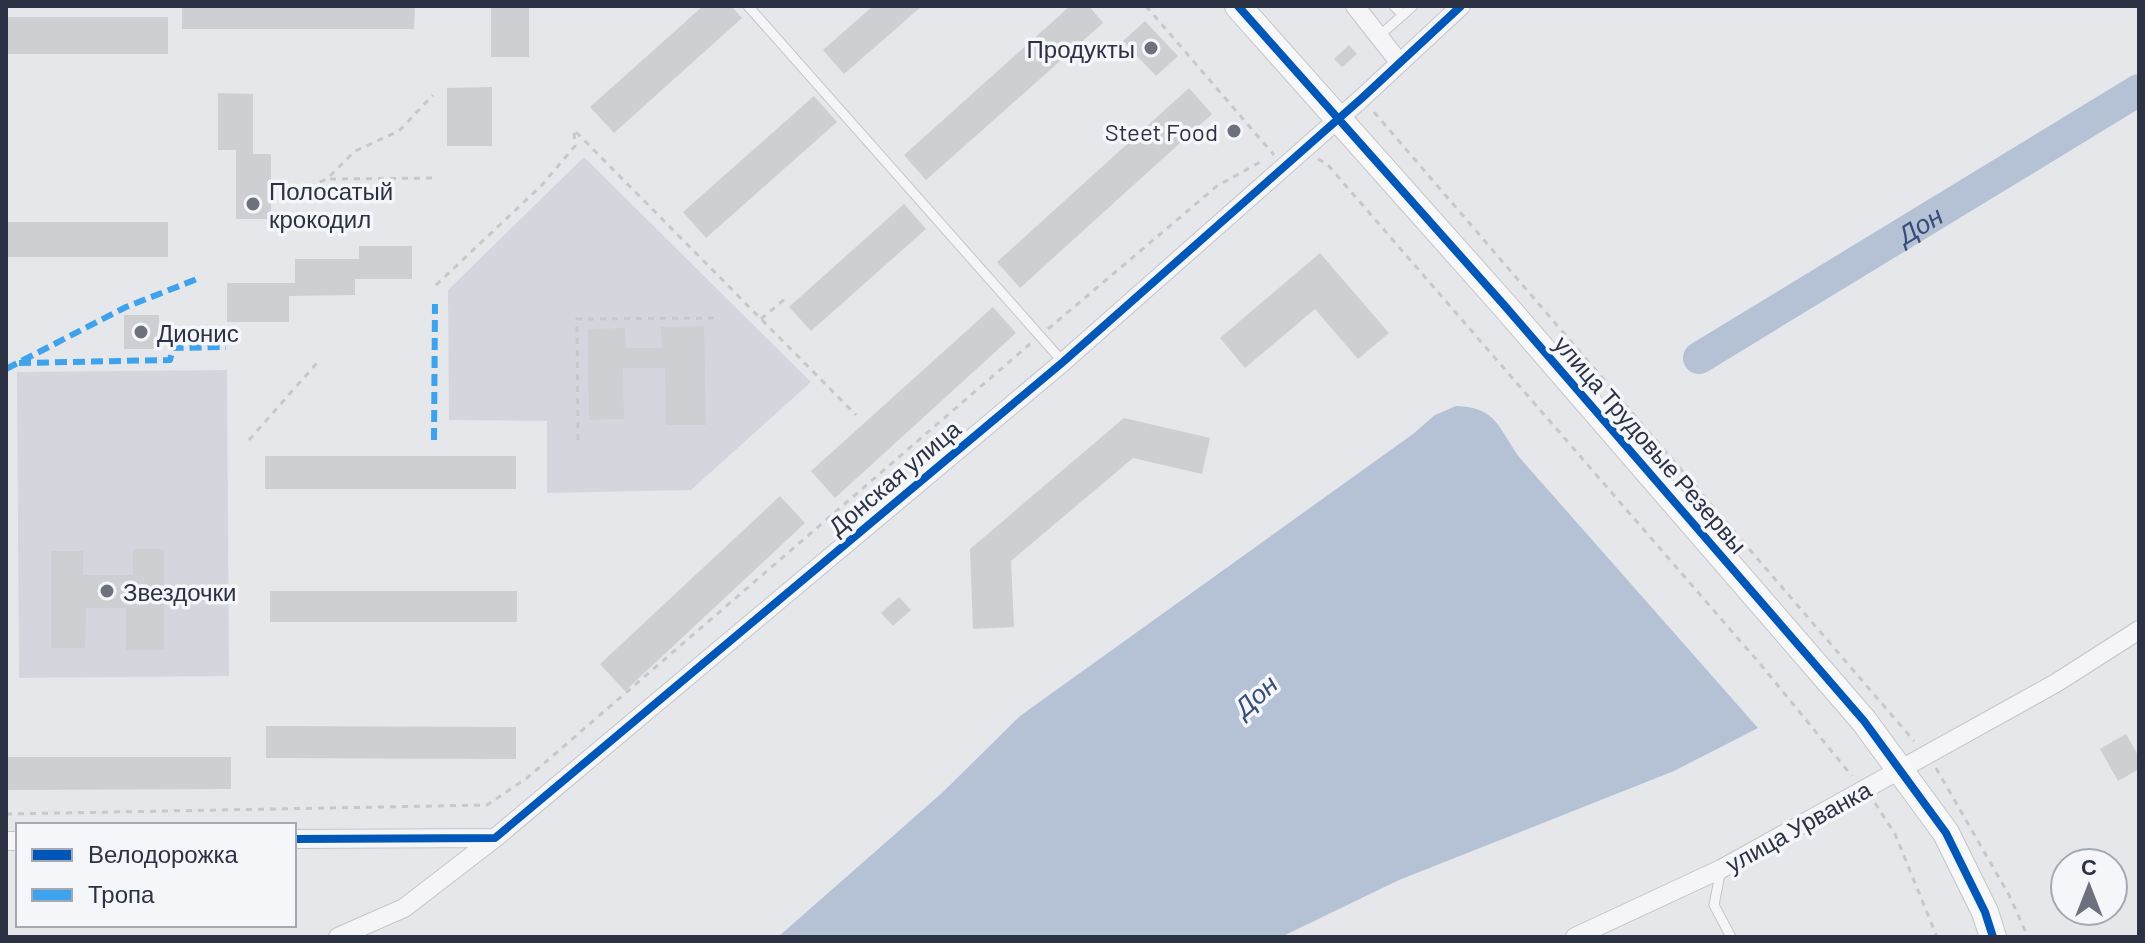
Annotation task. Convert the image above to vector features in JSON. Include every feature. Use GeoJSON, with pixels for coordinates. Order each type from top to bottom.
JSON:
{"type":"FeatureCollection","features":[{"type":"Feature","properties":{"kind":"street","name":"улица Трудовые Резервы"},"geometry":{"type":"LineString","coordinates":[[1238,6],[1504,305],[1864,721],[1946,833],[1985,912],[1993,937]]}},
{"type":"Feature","properties":{"kind":"street"},"geometry":{"type":"LineString","coordinates":[[1355,6],[1399,62]]}},
{"type":"Feature","properties":{"kind":"street","name":"Донская улица"},"geometry":{"type":"LineString","coordinates":[[338,937],[404,908],[495,838],[1063,362],[1339,119],[1461,6]]}},
{"type":"Feature","properties":{"kind":"street","name":"улица Урванка"},"geometry":{"type":"LineString","coordinates":[[1575,937],[1721,869],[2056,683],[2139,630]]}},
{"type":"Feature","properties":{"kind":"street"},"geometry":{"type":"LineString","coordinates":[[296,839],[495,838]]}},
{"type":"Feature","properties":{"kind":"lane"},"geometry":{"type":"LineString","coordinates":[[748,6],[1063,362]]}},
{"type":"Feature","properties":{"kind":"lane"},"geometry":{"type":"LineString","coordinates":[[1394,6],[1403,15]]}},
{"type":"Feature","properties":{"kind":"lane"},"geometry":{"type":"LineString","coordinates":[[1379,36],[1413,6]]}},
{"type":"Feature","properties":{"kind":"lane"},"geometry":{"type":"LineString","coordinates":[[1721,869],[1714,905],[1731,937]]}},
{"type":"Feature","properties":{"kind":"path"},"geometry":{"type":"LineString","coordinates":[[1146,6],[1284,168]]}},
{"type":"Feature","properties":{"kind":"path"},"geometry":{"type":"LineString","coordinates":[[298,192],[327,179],[355,151],[399,131],[433,95]]}},
{"type":"Feature","properties":{"kind":"path"},"geometry":{"type":"LineString","coordinates":[[436,285],[541,186],[575,146],[574,130],[856,415]]}},
{"type":"Feature","properties":{"kind":"path"},"geometry":{"type":"LineString","coordinates":[[1317,159],[1327,164],[1761,665],[1864,791],[1895,834],[1937,937]]}},
{"type":"Feature","properties":{"kind":"path"},"geometry":{"type":"LineString","coordinates":[[6,814],[487,805],[527,778],[1217,186],[1262,161]]}},
{"type":"Feature","properties":{"kind":"path"},"geometry":{"type":"LineString","coordinates":[[327,179],[438,178]]}},
{"type":"Feature","properties":{"kind":"path"},"geometry":{"type":"LineString","coordinates":[[655,212],[664,212]]}},
{"type":"Feature","properties":{"kind":"path"},"geometry":{"type":"LineString","coordinates":[[761,319],[786,298]]}},
{"type":"Feature","properties":{"kind":"path"},"geometry":{"type":"LineString","coordinates":[[578,440],[577,319],[717,318]]}},
{"type":"Feature","properties":{"kind":"path"},"geometry":{"type":"LineString","coordinates":[[249,440],[317,363]]}},
{"type":"Feature","properties":{"kind":"shaded area"},"geometry":{"type":"Polygon","coordinates":[[[584,157],[811,382],[691,490],[547,493],[547,421],[449,420],[448,290],[584,157]]]}},
{"type":"Feature","properties":{"kind":"shaded area"},"geometry":{"type":"Polygon","coordinates":[[[227,370],[229,676],[19,678],[17,372],[227,370]]]}},
{"type":"Feature","properties":{"kind":"water"},"geometry":{"type":"Polygon","coordinates":[[[1456,406],[1480,410],[1495,421],[1519,457],[1758,728],[1674,771],[1399,880],[1281,937],[778,937],[943,792],[1020,716],[1413,434],[1435,415],[1456,406]]]}},
{"type":"Feature","properties":{"kind":"building"},"geometry":{"type":"Polygon","coordinates":[[[182,6],[415,6],[414,29],[182,29],[182,6]]]}},
{"type":"Feature","properties":{"kind":"building"},"geometry":{"type":"Polygon","coordinates":[[[491,6],[529,6],[529,57],[491,57],[491,6]]]}},
{"type":"Feature","properties":{"kind":"building"},"geometry":{"type":"Polygon","coordinates":[[[703,6],[731,6],[742,18],[614,133],[590,107],[703,6]]]}},
{"type":"Feature","properties":{"kind":"building"},"geometry":{"type":"Polygon","coordinates":[[[873,6],[922,6],[844,74],[823,50],[873,6]]]}},
{"type":"Feature","properties":{"kind":"building"},"geometry":{"type":"Polygon","coordinates":[[[1070,6],[1089,6],[1103,23],[926,180],[904,155],[1070,6]]]}},
{"type":"Feature","properties":{"kind":"building"},"geometry":{"type":"Polygon","coordinates":[[[6,17],[168,17],[168,54],[6,54],[6,17]]]}},
{"type":"Feature","properties":{"kind":"building","name":"Продукты"},"geometry":{"type":"Polygon","coordinates":[[[1145,21],[1178,56],[1156,76],[1123,41],[1145,21]]]}},
{"type":"Feature","properties":{"kind":"building"},"geometry":{"type":"Polygon","coordinates":[[[1349,45],[1357,54],[1342,67],[1334,59],[1349,45]]]}},
{"type":"Feature","properties":{"kind":"building"},"geometry":{"type":"Polygon","coordinates":[[[492,87],[492,146],[447,146],[447,88],[492,87]]]}},
{"type":"Feature","properties":{"kind":"building"},"geometry":{"type":"Polygon","coordinates":[[[1189,88],[1212,114],[1020,288],[997,262],[1189,88]]]}},
{"type":"Feature","properties":{"kind":"building"},"geometry":{"type":"Polygon","coordinates":[[[218,93],[253,94],[253,154],[271,154],[271,219],[236,219],[236,150],[218,150],[218,93]]]}},
{"type":"Feature","properties":{"kind":"building"},"geometry":{"type":"Polygon","coordinates":[[[814,96],[837,122],[706,238],[683,212],[814,96]]]}},
{"type":"Feature","properties":{"kind":"building"},"geometry":{"type":"Polygon","coordinates":[[[904,204],[926,229],[811,331],[789,307],[904,204]]]}},
{"type":"Feature","properties":{"kind":"building"},"geometry":{"type":"Polygon","coordinates":[[[6,222],[168,222],[168,257],[6,257],[6,222]]]}},
{"type":"Feature","properties":{"kind":"building"},"geometry":{"type":"Polygon","coordinates":[[[359,246],[412,246],[412,279],[355,279],[355,295],[289,296],[289,322],[227,322],[227,283],[295,283],[295,259],[359,259],[359,246]]]}},
{"type":"Feature","properties":{"kind":"building"},"geometry":{"type":"Polygon","coordinates":[[[1320,253],[1389,333],[1358,359],[1315,309],[1245,368],[1220,338],[1320,253]]]}},
{"type":"Feature","properties":{"kind":"building"},"geometry":{"type":"Polygon","coordinates":[[[993,307],[1016,333],[835,498],[811,471],[993,307]]]}},
{"type":"Feature","properties":{"kind":"building","name":"Дионис"},"geometry":{"type":"Polygon","coordinates":[[[124,315],[159,315],[159,349],[124,349],[124,315]]]}},
{"type":"Feature","properties":{"kind":"building"},"geometry":{"type":"Polygon","coordinates":[[[704,326],[706,425],[666,425],[665,368],[623,368],[624,419],[589,420],[588,329],[625,328],[626,348],[662,348],[661,327],[704,326]]]}},
{"type":"Feature","properties":{"kind":"building"},"geometry":{"type":"Polygon","coordinates":[[[1124,418],[1210,438],[1202,474],[1133,458],[1011,561],[1014,627],[973,629],[970,549],[1124,418]]]}},
{"type":"Feature","properties":{"kind":"building"},"geometry":{"type":"Polygon","coordinates":[[[265,456],[516,456],[516,489],[265,489],[265,456]]]}},
{"type":"Feature","properties":{"kind":"building"},"geometry":{"type":"Polygon","coordinates":[[[780,496],[805,523],[625,691],[600,664],[780,496]]]}},
{"type":"Feature","properties":{"kind":"building","name":"Звездочки"},"geometry":{"type":"Polygon","coordinates":[[[133,549],[164,549],[164,650],[126,650],[126,608],[86,608],[85,648],[51,648],[51,551],[83,551],[83,575],[133,575],[133,549]]]}},
{"type":"Feature","properties":{"kind":"building"},"geometry":{"type":"Polygon","coordinates":[[[270,591],[517,591],[517,622],[270,622],[270,591]]]}},
{"type":"Feature","properties":{"kind":"building"},"geometry":{"type":"Polygon","coordinates":[[[899,597],[911,610],[893,626],[881,613],[899,597]]]}},
{"type":"Feature","properties":{"kind":"building"},"geometry":{"type":"Polygon","coordinates":[[[266,726],[516,727],[516,759],[266,758],[266,726]]]}},
{"type":"Feature","properties":{"kind":"building"},"geometry":{"type":"Polygon","coordinates":[[[2126,734],[2139,757],[2139,769],[2118,781],[2100,749],[2126,734]]]}},
{"type":"Feature","properties":{"kind":"building"},"geometry":{"type":"Polygon","coordinates":[[[6,757],[231,757],[231,789],[6,790],[6,757]]]}},
{"type":"Feature","properties":{"kind":"waterway","name":"Дон"},"geometry":{"type":"LineString","coordinates":[[1699,358],[2139,90]]}},
{"type":"Feature","properties":{"kind":"marked path"},"geometry":{"type":"LineString","coordinates":[[6,369],[126,307],[197,279]]}},
{"type":"Feature","properties":{"kind":"marked path"},"geometry":{"type":"LineString","coordinates":[[434,440],[435,304]]}},
{"type":"Feature","properties":{"kind":"marked path"},"geometry":{"type":"LineString","coordinates":[[19,363],[170,360],[173,348],[226,347]]}},
{"type":"Feature","properties":{"kind":"cycle path"},"geometry":{"type":"LineString","coordinates":[[1238,6],[1504,305],[1864,721],[1946,833],[1985,912],[1993,937]]}},
{"type":"Feature","properties":{"kind":"cycle path"},"geometry":{"type":"LineString","coordinates":[[296,839],[495,838],[1063,362],[1362,98],[1461,6]]}},
{"type":"Feature","properties":{"kind":"place","name":"Продукты"},"geometry":{"type":"Point","coordinates":[1151,48]}},
{"type":"Feature","properties":{"kind":"place","name":"Steet Food"},"geometry":{"type":"Point","coordinates":[1234,131]}},
{"type":"Feature","properties":{"kind":"place","name":"Полосатый крокодил"},"geometry":{"type":"Point","coordinates":[253,204]}},
{"type":"Feature","properties":{"kind":"place","name":"Дионис"},"geometry":{"type":"Point","coordinates":[141,332]}},
{"type":"Feature","properties":{"kind":"place","name":"Звездочки"},"geometry":{"type":"Point","coordinates":[107,591]}}]}
